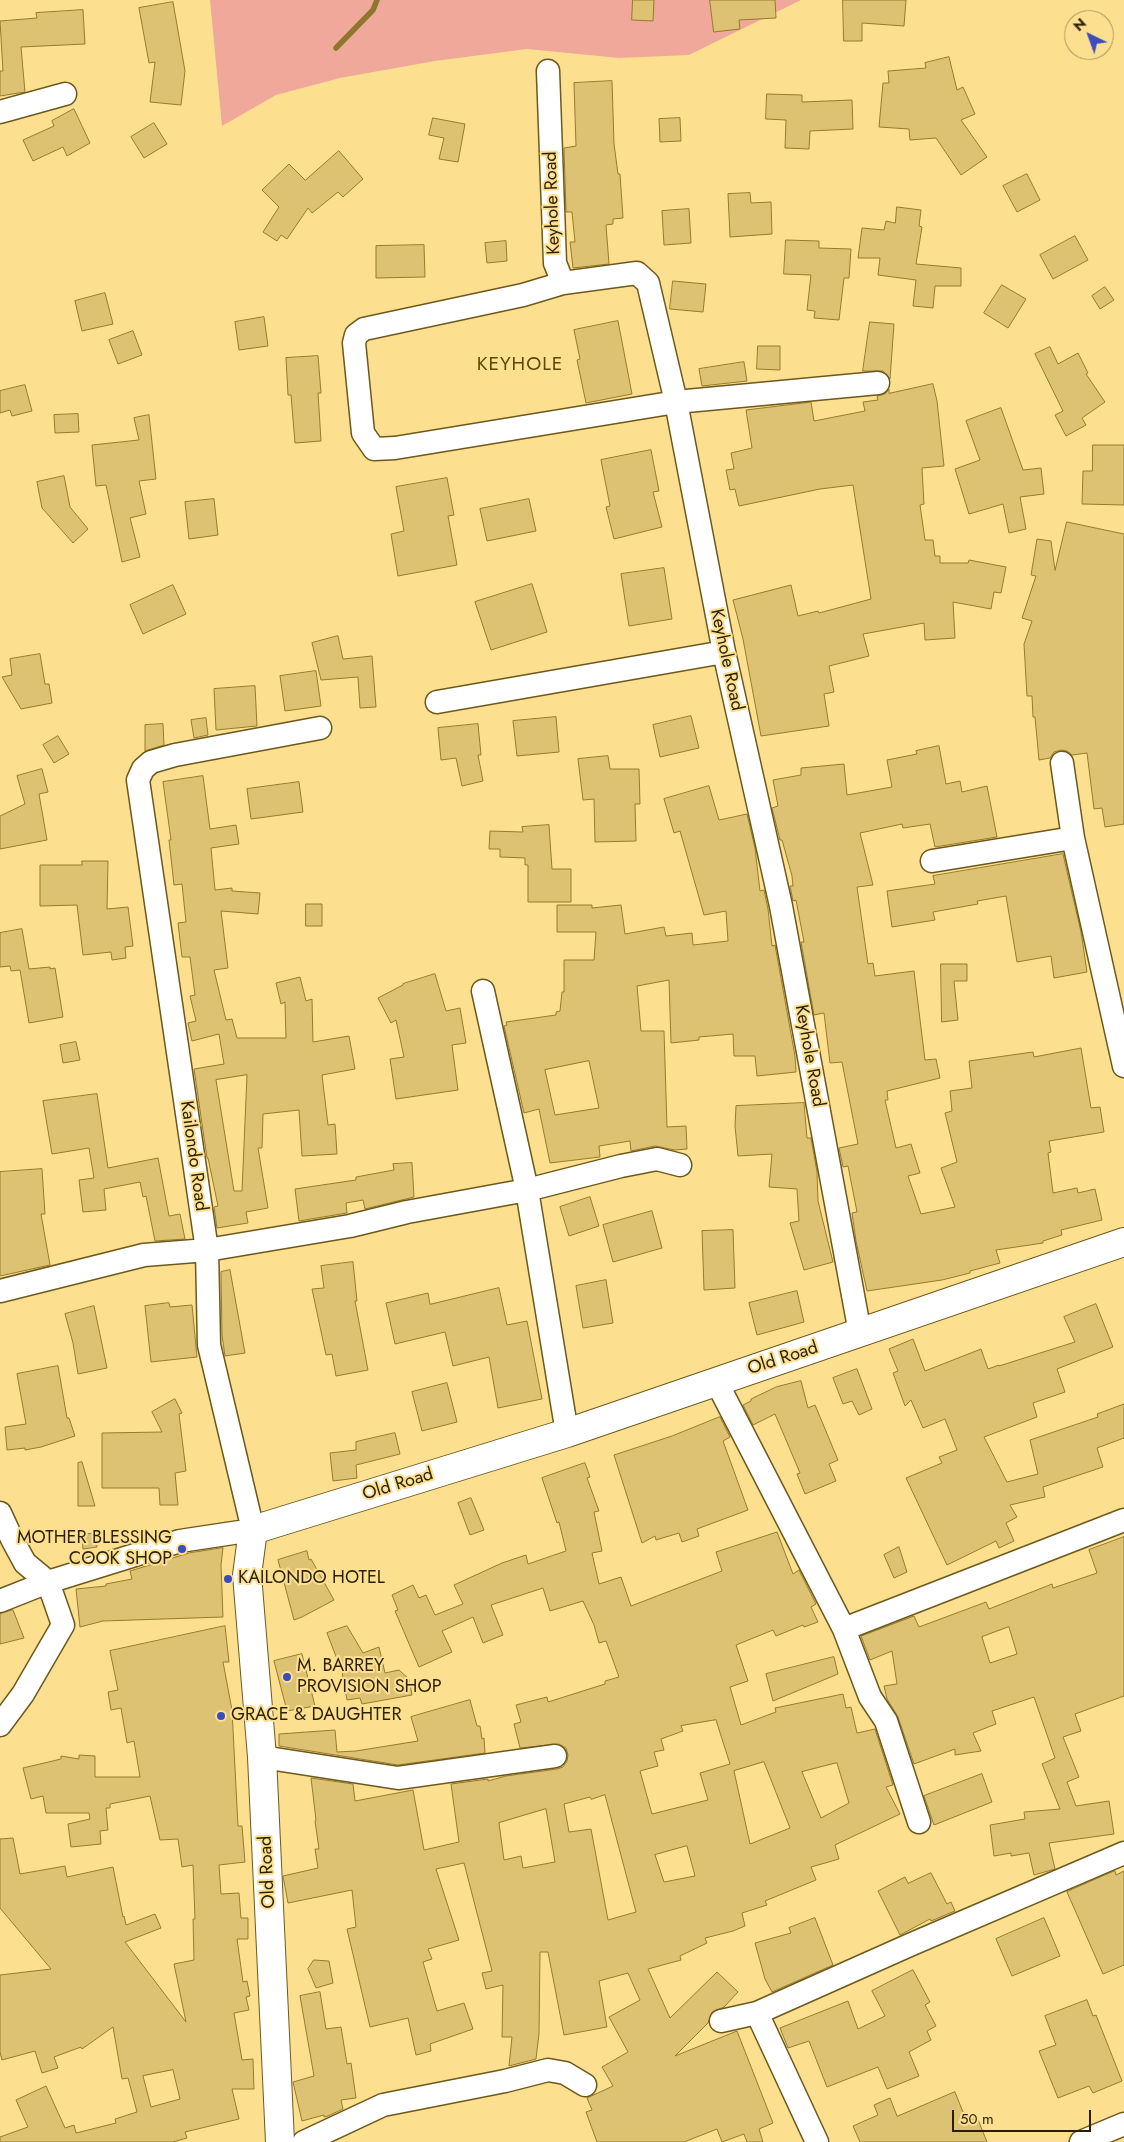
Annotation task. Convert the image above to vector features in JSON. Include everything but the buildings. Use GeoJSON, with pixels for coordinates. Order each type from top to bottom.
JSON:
{"type":"FeatureCollection","features":[{"type":"Feature","properties":{"kind":"street","name":"Keyhole Road"},"geometry":{"type":"LineString","coordinates":[[548,71],[555,263],[563,282],[637,273],[648,283],[676,402],[724,652],[781,906],[860,1333]]}},
{"type":"Feature","properties":{"kind":"street"},"geometry":{"type":"LineString","coordinates":[[0,112],[65,94]]}},
{"type":"Feature","properties":{"kind":"street"},"geometry":{"type":"LineString","coordinates":[[563,282],[523,295],[364,329],[356,335],[354,342],[363,433],[368,442],[374,449],[395,448],[676,402],[878,383]]}},
{"type":"Feature","properties":{"kind":"street"},"geometry":{"type":"LineString","coordinates":[[437,702],[724,652]]}},
{"type":"Feature","properties":{"kind":"street","name":"Kailondo Road"},"geometry":{"type":"LineString","coordinates":[[253,1530],[209,1344],[207,1250],[138,780],[143,769],[151,762],[175,755],[320,728]]}},
{"type":"Feature","properties":{"kind":"street"},"geometry":{"type":"LineString","coordinates":[[1062,763],[1073,838],[1124,1066]]}},
{"type":"Feature","properties":{"kind":"street"},"geometry":{"type":"LineString","coordinates":[[932,861],[1073,838]]}},
{"type":"Feature","properties":{"kind":"street"},"geometry":{"type":"LineString","coordinates":[[484,991],[527,1190],[567,1433]]}},
{"type":"Feature","properties":{"kind":"street"},"geometry":{"type":"LineString","coordinates":[[0,1291],[144,1255],[207,1250],[350,1226],[407,1212],[527,1190],[621,1166],[657,1160],[680,1166]]}},
{"type":"Feature","properties":{"kind":"street","name":"Old Road"},"geometry":{"type":"LineString","coordinates":[[280,2142],[262,1757],[247,1575],[253,1530],[567,1433],[1124,1242]]}},
{"type":"Feature","properties":{"kind":"street"},"geometry":{"type":"LineString","coordinates":[[716,1381],[844,1629],[870,1697],[886,1722],[919,1822]]}},
{"type":"Feature","properties":{"kind":"street"},"geometry":{"type":"LineString","coordinates":[[0,1513],[26,1563],[48,1582],[63,1625],[23,1694],[0,1725]]}},
{"type":"Feature","properties":{"kind":"street"},"geometry":{"type":"LineString","coordinates":[[844,1629],[1124,1520]]}},
{"type":"Feature","properties":{"kind":"street"},"geometry":{"type":"LineString","coordinates":[[0,1601],[48,1582],[180,1540],[253,1530]]}},
{"type":"Feature","properties":{"kind":"street"},"geometry":{"type":"LineString","coordinates":[[262,1757],[398,1778],[555,1756]]}},
{"type":"Feature","properties":{"kind":"street"},"geometry":{"type":"LineString","coordinates":[[721,2021],[757,2013],[1124,1853]]}},
{"type":"Feature","properties":{"kind":"street"},"geometry":{"type":"LineString","coordinates":[[757,2013],[817,2142]]}},
{"type":"Feature","properties":{"kind":"street"},"geometry":{"type":"LineString","coordinates":[[304,2142],[383,2105],[505,2081],[548,2070],[565,2073],[585,2085]]}},
{"type":"Feature","properties":{"kind":"street"},"geometry":{"type":"LineString","coordinates":[[1081,2142],[1124,2124]]}},
{"type":"Feature","properties":{"kind":"shaded area"},"geometry":{"type":"Polygon","coordinates":[[[210,0],[801,0],[689,55],[619,58],[527,49],[435,61],[340,78],[276,95],[222,126],[210,0]]]}},
{"type":"Feature","properties":{"kind":"waterway"},"geometry":{"type":"LineString","coordinates":[[336,48],[373,10],[377,0]]}},
{"type":"Feature","properties":{"kind":"place","name":"MOTHER BLESSING COOK SHOP"},"geometry":{"type":"Point","coordinates":[182,1549]}},
{"type":"Feature","properties":{"kind":"place","name":"KAILONDO HOTEL"},"geometry":{"type":"Point","coordinates":[228,1579]}},
{"type":"Feature","properties":{"kind":"place","name":"M. BARREY PROVISION SHOP"},"geometry":{"type":"Point","coordinates":[287,1677]}},
{"type":"Feature","properties":{"kind":"place","name":"GRACE & DAUGHTER"},"geometry":{"type":"Point","coordinates":[221,1716]}},
{"type":"Feature","properties":{"kind":"district","name":"KEYHOLE"},"geometry":{"type":"Point","coordinates":[520,365]}}]}
